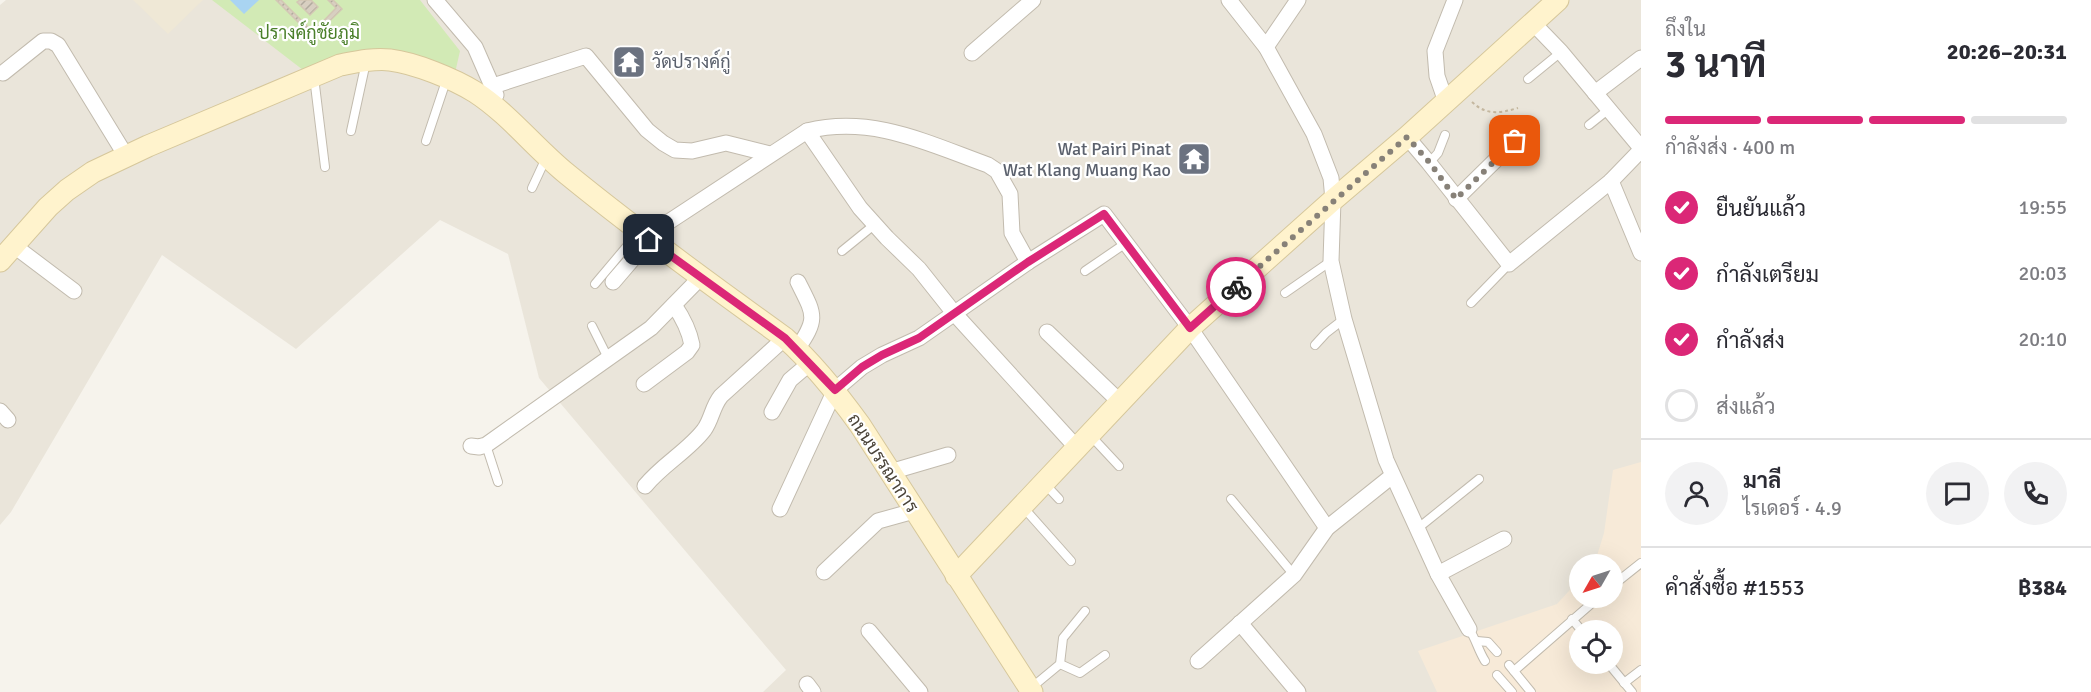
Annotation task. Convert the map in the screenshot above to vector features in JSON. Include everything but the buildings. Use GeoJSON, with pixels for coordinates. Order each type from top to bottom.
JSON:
{"type":"FeatureCollection","features":[{"type":"Feature","properties":{"kind":"street"},"geometry":{"type":"LineString","coordinates":[[435,0],[474,47],[493,86],[500,112]]}},
{"type":"Feature","properties":{"kind":"street"},"geometry":{"type":"LineString","coordinates":[[972,52],[1033,0]]}},
{"type":"Feature","properties":{"kind":"street"},"geometry":{"type":"LineString","coordinates":[[1229,0],[1266,47],[1314,134],[1330,178],[1333,200],[1331,261],[1344,319],[1386,460],[1438,574],[1473,635]]}},
{"type":"Feature","properties":{"kind":"street"},"geometry":{"type":"LineString","coordinates":[[1266,47],[1298,0]]}},
{"type":"Feature","properties":{"kind":"street"},"geometry":{"type":"LineString","coordinates":[[1453,95],[1437,76],[1435,51],[1455,0]]}},
{"type":"Feature","properties":{"kind":"street"},"geometry":{"type":"LineString","coordinates":[[956,576],[1190,328],[1407,137],[1558,0]]}},
{"type":"Feature","properties":{"kind":"street"},"geometry":{"type":"LineString","coordinates":[[1407,137],[1509,264],[1611,181],[1641,149],[1561,52],[1533,23]]}},
{"type":"Feature","properties":{"kind":"street"},"geometry":{"type":"LineString","coordinates":[[3,73],[43,41],[51,41],[58,45],[126,156]]}},
{"type":"Feature","properties":{"kind":"street"},"geometry":{"type":"LineString","coordinates":[[493,86],[586,56],[647,130],[675,150],[692,151],[726,143],[771,154]]}},
{"type":"Feature","properties":{"kind":"street"},"geometry":{"type":"LineString","coordinates":[[1595,93],[1641,58]]}},
{"type":"Feature","properties":{"kind":"street","name":"ถนนบรรณาการ"},"geometry":{"type":"LineString","coordinates":[[7,253],[48,207],[93,172],[340,65],[366,60],[390,60],[447,79],[475,92],[500,112],[546,157],[644,236],[797,350],[835,390],[1031,690]]}},
{"type":"Feature","properties":{"kind":"street"},"geometry":{"type":"LineString","coordinates":[[613,282],[644,236],[807,131],[828,126],[881,128],[900,133],[988,165],[997,171],[1010,194],[1011,234],[1028,262]]}},
{"type":"Feature","properties":{"kind":"street"},"geometry":{"type":"LineString","coordinates":[[807,131],[854,201],[874,225],[919,269],[954,313],[1083,441]]}},
{"type":"Feature","properties":{"kind":"street"},"geometry":{"type":"LineString","coordinates":[[1456,199],[1515,141]]}},
{"type":"Feature","properties":{"kind":"street"},"geometry":{"type":"LineString","coordinates":[[1611,181],[1641,252]]}},
{"type":"Feature","properties":{"kind":"street"},"geometry":{"type":"LineString","coordinates":[[780,509],[835,390],[862,367],[919,338],[1028,262],[1104,214],[1190,328],[1327,528]]}},
{"type":"Feature","properties":{"kind":"street"},"geometry":{"type":"LineString","coordinates":[[7,253],[74,291]]}},
{"type":"Feature","properties":{"kind":"street"},"geometry":{"type":"LineString","coordinates":[[479,446],[651,328],[700,278]]}},
{"type":"Feature","properties":{"kind":"street"},"geometry":{"type":"LineString","coordinates":[[772,412],[790,380],[797,350],[809,333],[813,320],[811,307],[798,282]]}},
{"type":"Feature","properties":{"kind":"street"},"geometry":{"type":"LineString","coordinates":[[644,384],[687,352],[692,345],[690,334],[674,305]]}},
{"type":"Feature","properties":{"kind":"street"},"geometry":{"type":"LineString","coordinates":[[1047,332],[1120,402]]}},
{"type":"Feature","properties":{"kind":"street"},"geometry":{"type":"LineString","coordinates":[[645,486],[659,470],[688,447],[706,428],[713,405],[721,396],[797,350]]}},
{"type":"Feature","properties":{"kind":"street"},"geometry":{"type":"LineString","coordinates":[[890,472],[948,455]]}},
{"type":"Feature","properties":{"kind":"street"},"geometry":{"type":"LineString","coordinates":[[1198,661],[1294,575],[1327,528],[1392,476]]}},
{"type":"Feature","properties":{"kind":"street"},"geometry":{"type":"LineString","coordinates":[[824,572],[878,521],[914,511]]}},
{"type":"Feature","properties":{"kind":"street"},"geometry":{"type":"LineString","coordinates":[[1438,574],[1504,539]]}},
{"type":"Feature","properties":{"kind":"street"},"geometry":{"type":"LineString","coordinates":[[1240,623],[1298,692]]}},
{"type":"Feature","properties":{"kind":"street"},"geometry":{"type":"LineString","coordinates":[[869,631],[920,692]]}},
{"type":"Feature","properties":{"kind":"lane"},"geometry":{"type":"LineString","coordinates":[[1528,79],[1561,52]]}},
{"type":"Feature","properties":{"kind":"lane"},"geometry":{"type":"LineString","coordinates":[[351,131],[366,60]]}},
{"type":"Feature","properties":{"kind":"lane"},"geometry":{"type":"LineString","coordinates":[[314,76],[325,167]]}},
{"type":"Feature","properties":{"kind":"lane"},"geometry":{"type":"LineString","coordinates":[[426,141],[447,79]]}},
{"type":"Feature","properties":{"kind":"lane"},"geometry":{"type":"LineString","coordinates":[[1590,124],[1609,109]]}},
{"type":"Feature","properties":{"kind":"lane"},"geometry":{"type":"LineString","coordinates":[[1430,163],[1438,153],[1445,135]]}},
{"type":"Feature","properties":{"kind":"lane"},"geometry":{"type":"LineString","coordinates":[[532,188],[546,157]]}},
{"type":"Feature","properties":{"kind":"lane"},"geometry":{"type":"LineString","coordinates":[[842,251],[874,225]]}},
{"type":"Feature","properties":{"kind":"lane"},"geometry":{"type":"LineString","coordinates":[[595,284],[644,236]]}},
{"type":"Feature","properties":{"kind":"lane"},"geometry":{"type":"LineString","coordinates":[[1085,271],[1126,243]]}},
{"type":"Feature","properties":{"kind":"lane"},"geometry":{"type":"LineString","coordinates":[[1285,293],[1331,261]]}},
{"type":"Feature","properties":{"kind":"lane"},"geometry":{"type":"LineString","coordinates":[[1471,303],[1509,264]]}},
{"type":"Feature","properties":{"kind":"lane"},"geometry":{"type":"LineString","coordinates":[[1315,345],[1344,319]]}},
{"type":"Feature","properties":{"kind":"lane"},"geometry":{"type":"LineString","coordinates":[[592,326],[608,358]]}},
{"type":"Feature","properties":{"kind":"lane"},"geometry":{"type":"LineString","coordinates":[[1083,441],[1119,466]]}},
{"type":"Feature","properties":{"kind":"lane"},"geometry":{"type":"LineString","coordinates":[[479,446],[498,482]]}},
{"type":"Feature","properties":{"kind":"lane"},"geometry":{"type":"LineString","coordinates":[[1417,529],[1479,479]]}},
{"type":"Feature","properties":{"kind":"lane"},"geometry":{"type":"LineString","coordinates":[[1044,483],[1059,499]]}},
{"type":"Feature","properties":{"kind":"lane"},"geometry":{"type":"LineString","coordinates":[[1231,499],[1294,575]]}},
{"type":"Feature","properties":{"kind":"lane"},"geometry":{"type":"LineString","coordinates":[[1022,506],[1071,561]]}},
{"type":"Feature","properties":{"kind":"lane"},"geometry":{"type":"LineString","coordinates":[[1623,577],[1641,563]]}},
{"type":"Feature","properties":{"kind":"lane"},"geometry":{"type":"LineString","coordinates":[[1531,692],[1511,668],[1586,608]]}},
{"type":"Feature","properties":{"kind":"lane"},"geometry":{"type":"LineString","coordinates":[[1031,690],[1059,664],[1063,638],[1085,611]]}},
{"type":"Feature","properties":{"kind":"lane"},"geometry":{"type":"LineString","coordinates":[[1473,635],[1488,642],[1497,652]]}},
{"type":"Feature","properties":{"kind":"lane"},"geometry":{"type":"LineString","coordinates":[[1473,635],[1478,651],[1485,660]]}},
{"type":"Feature","properties":{"kind":"lane"},"geometry":{"type":"LineString","coordinates":[[1059,664],[1080,673],[1105,655]]}},
{"type":"Feature","properties":{"kind":"lane"},"geometry":{"type":"LineString","coordinates":[[1624,683],[1641,670]]}},
{"type":"Feature","properties":{"kind":"lane"},"geometry":{"type":"LineString","coordinates":[[1617,674],[1632,692]]}},
{"type":"Feature","properties":{"kind":"lane"},"geometry":{"type":"LineString","coordinates":[[1497,675],[1512,692]]}},
{"type":"Feature","properties":{"kind":"path"},"geometry":{"type":"LineString","coordinates":[[1453,95],[1498,114],[1518,108]]}},
{"type":"Feature","properties":{"kind":"shaded area"},"geometry":{"type":"Polygon","coordinates":[[[6,0],[1641,0],[1641,692],[763,692],[786,670],[539,378],[508,254],[440,220],[296,349],[162,255],[11,512],[0,525],[0,5],[6,0]]]}},
{"type":"Feature","properties":{"kind":"shaded area"},"geometry":{"type":"Polygon","coordinates":[[[133,0],[203,0],[168,34],[133,0]]]}},
{"type":"Feature","properties":{"kind":"shaded area"},"geometry":{"type":"Polygon","coordinates":[[[1641,462],[1641,692],[1437,692],[1418,651],[1557,604],[1569,591],[1569,608],[1623,608],[1623,554],[1598,554],[1604,533],[1613,470],[1641,462]]]}},
{"type":"Feature","properties":{"kind":"green space","name":"ปรางค์กู่ชัยภูมิ"},"geometry":{"type":"Polygon","coordinates":[[[212,0],[420,0],[460,51],[455,73],[404,56],[364,50],[338,55],[303,70],[212,0]]]}},
{"type":"Feature","properties":{"kind":"water"},"geometry":{"type":"Polygon","coordinates":[[[230,0],[259,0],[244,14],[230,0]]]}},
{"type":"Feature","properties":{"kind":"way so far"},"geometry":{"type":"LineString","coordinates":[[1236,287],[1407,137],[1430,163],[1456,199],[1515,141]]}},
{"type":"Feature","properties":{"kind":"place","name":"วัดปรางค์กู่"},"geometry":{"type":"Point","coordinates":[629,62]}},
{"type":"Feature","properties":{"kind":"place","name":"Wat Pairi Pinat Wat Klang Muang Kao"},"geometry":{"type":"Point","coordinates":[1194,159]}},
{"type":"Feature","properties":{"kind":"route"},"geometry":{"type":"LineString","coordinates":[[649,240],[785,338],[835,390],[862,367],[919,338],[1028,262],[1104,214],[1190,328],[1236,287]]}}]}
